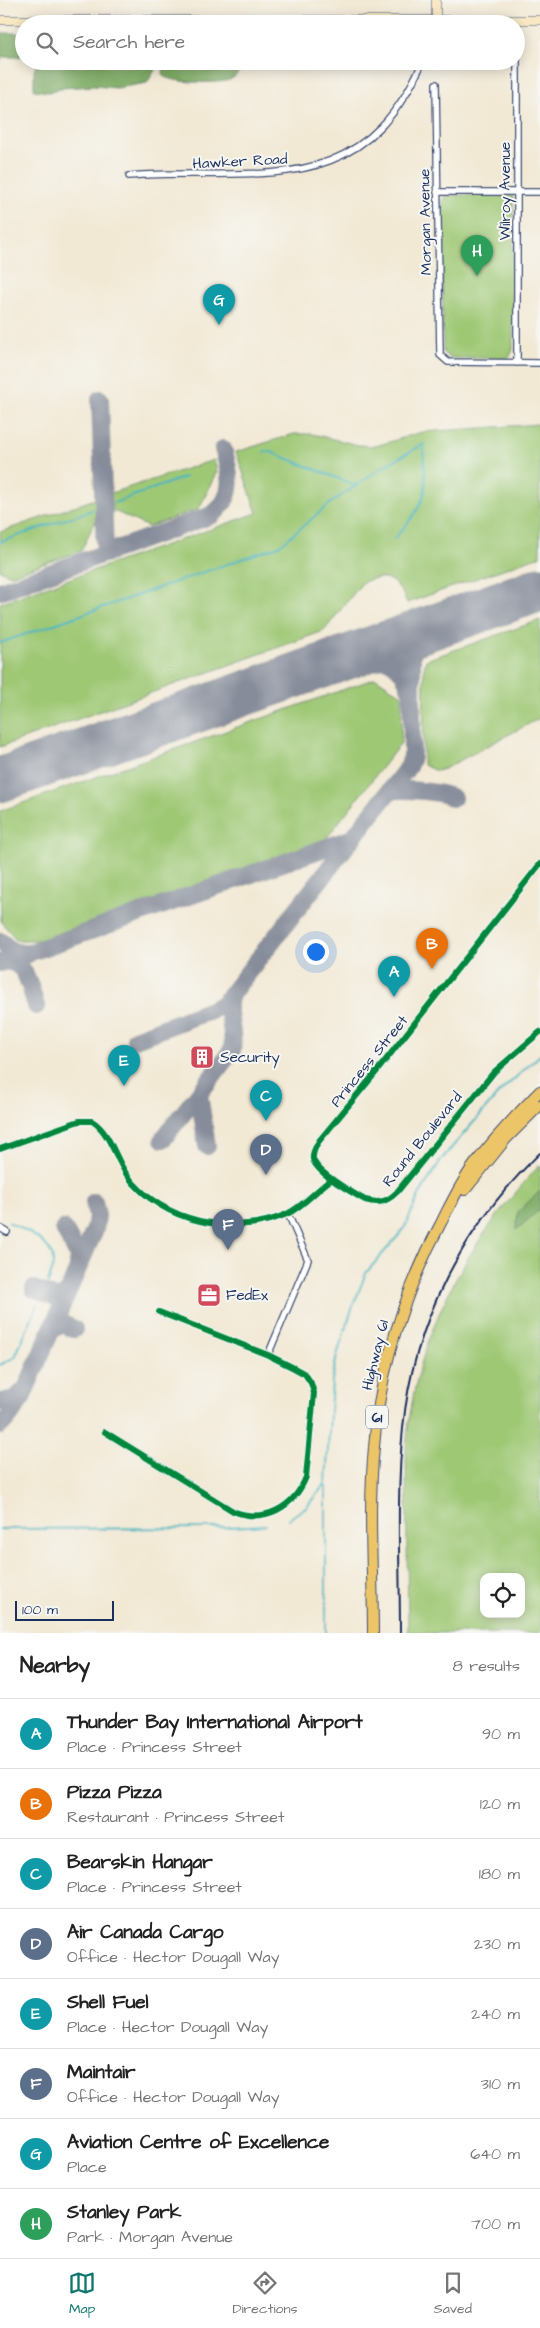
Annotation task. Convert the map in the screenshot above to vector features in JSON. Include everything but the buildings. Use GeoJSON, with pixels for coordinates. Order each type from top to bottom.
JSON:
{"type":"FeatureCollection","features":[{"type":"Feature","properties":{"kind":"highway","name":"61"},"geometry":{"type":"LineString","coordinates":[[446,1214],[456,1192],[474,1165],[515,1116],[540,1092]]}},
{"type":"Feature","properties":{"kind":"highway","name":"61"},"geometry":{"type":"LineString","coordinates":[[446,1214],[506,1139],[540,1105]]}},
{"type":"Feature","properties":{"kind":"highway","name":"Highway 61"},"geometry":{"type":"LineString","coordinates":[[373,1633],[372,1488],[378,1404],[385,1365],[412,1282],[446,1214]]}},
{"type":"Feature","properties":{"kind":"main road"},"geometry":{"type":"LineString","coordinates":[[435,15],[436,0]]}},
{"type":"Feature","properties":{"kind":"main road"},"geometry":{"type":"LineString","coordinates":[[0,20],[15,20]]}},
{"type":"Feature","properties":{"kind":"main road"},"geometry":{"type":"LineString","coordinates":[[525,20],[540,20]]}},
{"type":"Feature","properties":{"kind":"street","name":"Hawker Road"},"geometry":{"type":"LineString","coordinates":[[129,176],[258,175],[293,171],[319,165],[360,145],[379,130],[396,112],[418,70]]}},
{"type":"Feature","properties":{"kind":"street","name":"Wilroy Avenue"},"geometry":{"type":"LineString","coordinates":[[517,70],[517,363]]}},
{"type":"Feature","properties":{"kind":"street","name":"Morgan Avenue"},"geometry":{"type":"LineString","coordinates":[[436,84],[439,351],[442,358],[448,362],[517,363]]}},
{"type":"Feature","properties":{"kind":"street"},"geometry":{"type":"LineString","coordinates":[[437,192],[540,192]]}},
{"type":"Feature","properties":{"kind":"street"},"geometry":{"type":"LineString","coordinates":[[517,363],[540,363]]}},
{"type":"Feature","properties":{"kind":"street","name":"Princess Street"},"geometry":{"type":"LineString","coordinates":[[332,1179],[315,1164],[313,1159],[314,1148],[540,864]]}},
{"type":"Feature","properties":{"kind":"street","name":"Round Boulevard"},"geometry":{"type":"LineString","coordinates":[[332,1179],[365,1200],[380,1202],[392,1197],[494,1072],[540,1032]]}},
{"type":"Feature","properties":{"kind":"street"},"geometry":{"type":"LineString","coordinates":[[0,1149],[87,1120],[98,1125],[128,1176],[140,1189],[176,1214],[205,1222],[230,1226],[244,1225],[288,1214],[332,1179]]}},
{"type":"Feature","properties":{"kind":"street"},"geometry":{"type":"LineString","coordinates":[[268,1355],[308,1260],[288,1214]]}},
{"type":"Feature","properties":{"kind":"street"},"geometry":{"type":"LineString","coordinates":[[0,1228],[7,1232]]}},
{"type":"Feature","properties":{"kind":"street"},"geometry":{"type":"LineString","coordinates":[[105,1432],[234,1511],[253,1516],[268,1514],[289,1503],[302,1488],[306,1477],[314,1393],[312,1383],[305,1374],[268,1355],[159,1312]]}},
{"type":"Feature","properties":{"kind":"green space"},"geometry":{"type":"Polygon","coordinates":[[[0,33],[15,33],[15,57],[2,57],[0,63],[0,33]]]}},
{"type":"Feature","properties":{"kind":"green space"},"geometry":{"type":"Polygon","coordinates":[[[155,70],[147,83],[117,88],[94,86],[60,88],[49,92],[34,90],[34,71],[155,70]]]}},
{"type":"Feature","properties":{"kind":"green space"},"geometry":{"type":"Polygon","coordinates":[[[163,70],[239,70],[232,79],[223,81],[185,81],[163,76],[163,70]]]}},
{"type":"Feature","properties":{"kind":"green space"},"geometry":{"type":"Polygon","coordinates":[[[451,195],[513,196],[513,350],[509,358],[450,358],[443,352],[442,206],[445,197],[451,195]]]}},
{"type":"Feature","properties":{"kind":"green space"},"geometry":{"type":"Polygon","coordinates":[[[540,424],[540,556],[407,603],[400,589],[390,580],[378,578],[370,580],[362,583],[324,631],[0,747],[0,603],[257,513],[236,452],[294,434],[312,434],[358,445],[376,446],[422,432],[540,424]]]}},
{"type":"Feature","properties":{"kind":"green space"},"geometry":{"type":"Polygon","coordinates":[[[214,460],[217,471],[199,509],[148,527],[108,508],[108,496],[111,493],[214,460]]]}},
{"type":"Feature","properties":{"kind":"green space"},"geometry":{"type":"Polygon","coordinates":[[[98,498],[98,515],[81,551],[11,575],[0,570],[0,532],[98,498]]]}},
{"type":"Feature","properties":{"kind":"green space"},"geometry":{"type":"Polygon","coordinates":[[[540,620],[540,718],[444,769],[436,771],[423,765],[424,668],[426,660],[540,620]]]}},
{"type":"Feature","properties":{"kind":"green space"},"geometry":{"type":"Polygon","coordinates":[[[376,678],[402,695],[401,743],[325,840],[40,940],[17,940],[1,922],[0,811],[376,678]]]}},
{"type":"Feature","properties":{"kind":"green space"},"geometry":{"type":"Polygon","coordinates":[[[540,1165],[540,1633],[408,1633],[406,1449],[411,1407],[420,1368],[432,1331],[466,1261],[488,1228],[540,1165]]]}},
{"type":"Feature","properties":{"kind":"green space"},"geometry":{"type":"Polygon","coordinates":[[[540,1191],[540,1209],[516,1230],[518,1212],[540,1191]]]}},
{"type":"Feature","properties":{"kind":"waterway"},"geometry":{"type":"LineString","coordinates":[[394,539],[421,504],[425,490],[424,444]]}},
{"type":"Feature","properties":{"kind":"waterway"},"geometry":{"type":"LineString","coordinates":[[0,643],[279,546],[332,502],[386,465],[424,444]]}},
{"type":"Feature","properties":{"kind":"waterway"},"geometry":{"type":"LineString","coordinates":[[264,452],[268,451],[355,485]]}},
{"type":"Feature","properties":{"kind":"waterway"},"geometry":{"type":"LineString","coordinates":[[114,503],[185,477]]}},
{"type":"Feature","properties":{"kind":"waterway"},"geometry":{"type":"LineString","coordinates":[[0,542],[92,510]]}},
{"type":"Feature","properties":{"kind":"waterway"},"geometry":{"type":"LineString","coordinates":[[326,1633],[326,1483],[332,1381],[337,1355],[353,1306],[366,1273],[404,1229],[419,1195],[441,1160],[499,1093],[540,1055]]}},
{"type":"Feature","properties":{"kind":"waterway"},"geometry":{"type":"LineString","coordinates":[[9,1222],[36,1237],[48,1247],[53,1263],[48,1283]]}},
{"type":"Feature","properties":{"kind":"waterway"},"geometry":{"type":"LineString","coordinates":[[0,1365],[15,1357],[37,1306]]}},
{"type":"Feature","properties":{"kind":"waterway"},"geometry":{"type":"LineString","coordinates":[[289,1519],[307,1506],[325,1484]]}},
{"type":"Feature","properties":{"kind":"waterway"},"geometry":{"type":"LineString","coordinates":[[0,1529],[211,1528],[266,1525]]}},
{"type":"Feature","properties":{"kind":"taxiway"},"geometry":{"type":"LineString","coordinates":[[100,399],[105,554]]}},
{"type":"Feature","properties":{"kind":"taxiway"},"geometry":{"type":"LineString","coordinates":[[0,591],[212,515],[225,501],[230,485],[223,449]]}},
{"type":"Feature","properties":{"kind":"taxiway"},"geometry":{"type":"LineString","coordinates":[[135,1039],[216,1008],[224,1003],[408,767],[412,757],[412,655],[416,643],[425,633],[432,629],[489,609]]}},
{"type":"Feature","properties":{"kind":"taxiway"},"geometry":{"type":"LineString","coordinates":[[334,665],[358,658],[380,658],[398,667],[405,676],[410,689]]}},
{"type":"Feature","properties":{"kind":"taxiway"},"geometry":{"type":"LineString","coordinates":[[0,782],[33,770]]}},
{"type":"Feature","properties":{"kind":"taxiway"},"geometry":{"type":"LineString","coordinates":[[389,792],[402,790],[421,791],[453,798]]}},
{"type":"Feature","properties":{"kind":"taxiway"},"geometry":{"type":"LineString","coordinates":[[0,963],[353,838]]}},
{"type":"Feature","properties":{"kind":"taxiway"},"geometry":{"type":"LineString","coordinates":[[0,941],[12,951],[28,954]]}},
{"type":"Feature","properties":{"kind":"taxiway"},"geometry":{"type":"LineString","coordinates":[[4,962],[12,962],[23,970],[36,1006]]}},
{"type":"Feature","properties":{"kind":"taxiway"},"geometry":{"type":"LineString","coordinates":[[207,1146],[199,1094],[232,1050],[233,1043],[229,1013],[232,993]]}},
{"type":"Feature","properties":{"kind":"taxiway"},"geometry":{"type":"LineString","coordinates":[[163,1139],[200,1092]]}},
{"type":"Feature","properties":{"kind":"taxiway"},"geometry":{"type":"LineString","coordinates":[[0,1426],[10,1416],[22,1398],[95,1229],[97,1216],[94,1202]]}},
{"type":"Feature","properties":{"kind":"taxiway"},"geometry":{"type":"LineString","coordinates":[[64,1229],[78,1255],[78,1268]]}},
{"type":"Feature","properties":{"kind":"taxiway"},"geometry":{"type":"LineString","coordinates":[[34,1289],[58,1299],[66,1295]]}},
{"type":"Feature","properties":{"kind":"taxiway"},"geometry":{"type":"LineString","coordinates":[[52,1329],[63,1324],[74,1329]]}},
{"type":"Feature","properties":{"kind":"taxiway"},"geometry":{"type":"LineString","coordinates":[[0,1402],[15,1399],[26,1389]]}},
{"type":"Feature","properties":{"kind":"runway"},"geometry":{"type":"LineString","coordinates":[[0,780],[540,589]]}},
{"type":"Feature","properties":{"kind":"railway"},"geometry":{"type":"LineString","coordinates":[[400,1633],[399,1505],[401,1454],[409,1389],[418,1351],[430,1314],[446,1278],[465,1245],[512,1182],[540,1153]]}},
{"type":"Feature","properties":{"kind":"cycle path"},"geometry":{"type":"LineString","coordinates":[[540,864],[377,1071],[319,1141],[314,1149],[313,1159],[328,1176],[365,1200],[379,1202],[390,1198],[397,1192],[494,1072],[540,1032]]}},
{"type":"Feature","properties":{"kind":"cycle path"},"geometry":{"type":"LineString","coordinates":[[0,1149],[79,1121],[92,1121],[108,1138],[127,1175],[159,1205],[200,1221],[222,1224],[245,1224],[266,1221],[287,1214],[299,1207],[332,1179]]}},
{"type":"Feature","properties":{"kind":"cycle path"},"geometry":{"type":"LineString","coordinates":[[105,1432],[233,1511],[245,1515],[267,1514],[277,1510],[294,1497],[306,1477],[314,1393],[311,1383],[305,1374],[268,1355],[159,1312]]}},
{"type":"Feature","properties":{"kind":"place","name":"Stanley Park"},"geometry":{"type":"Point","coordinates":[477,276]}},
{"type":"Feature","properties":{"kind":"place","name":"Aviation Centre of Excellence"},"geometry":{"type":"Point","coordinates":[219,325]}},
{"type":"Feature","properties":{"kind":"place","name":"Pizza Pizza"},"geometry":{"type":"Point","coordinates":[432,969]}},
{"type":"Feature","properties":{"kind":"place","name":"Thunder Bay International Airport"},"geometry":{"type":"Point","coordinates":[394,997]}},
{"type":"Feature","properties":{"kind":"place","name":"Security"},"geometry":{"type":"Point","coordinates":[202,1057]}},
{"type":"Feature","properties":{"kind":"place","name":"Shell Fuel"},"geometry":{"type":"Point","coordinates":[124,1086]}},
{"type":"Feature","properties":{"kind":"place","name":"Bearskin Hangar"},"geometry":{"type":"Point","coordinates":[266,1121]}},
{"type":"Feature","properties":{"kind":"place","name":"Air Canada Cargo"},"geometry":{"type":"Point","coordinates":[266,1175]}},
{"type":"Feature","properties":{"kind":"place","name":"Maintair"},"geometry":{"type":"Point","coordinates":[228,1250]}},
{"type":"Feature","properties":{"kind":"place","name":"FedEx"},"geometry":{"type":"Point","coordinates":[209,1295]}}]}
